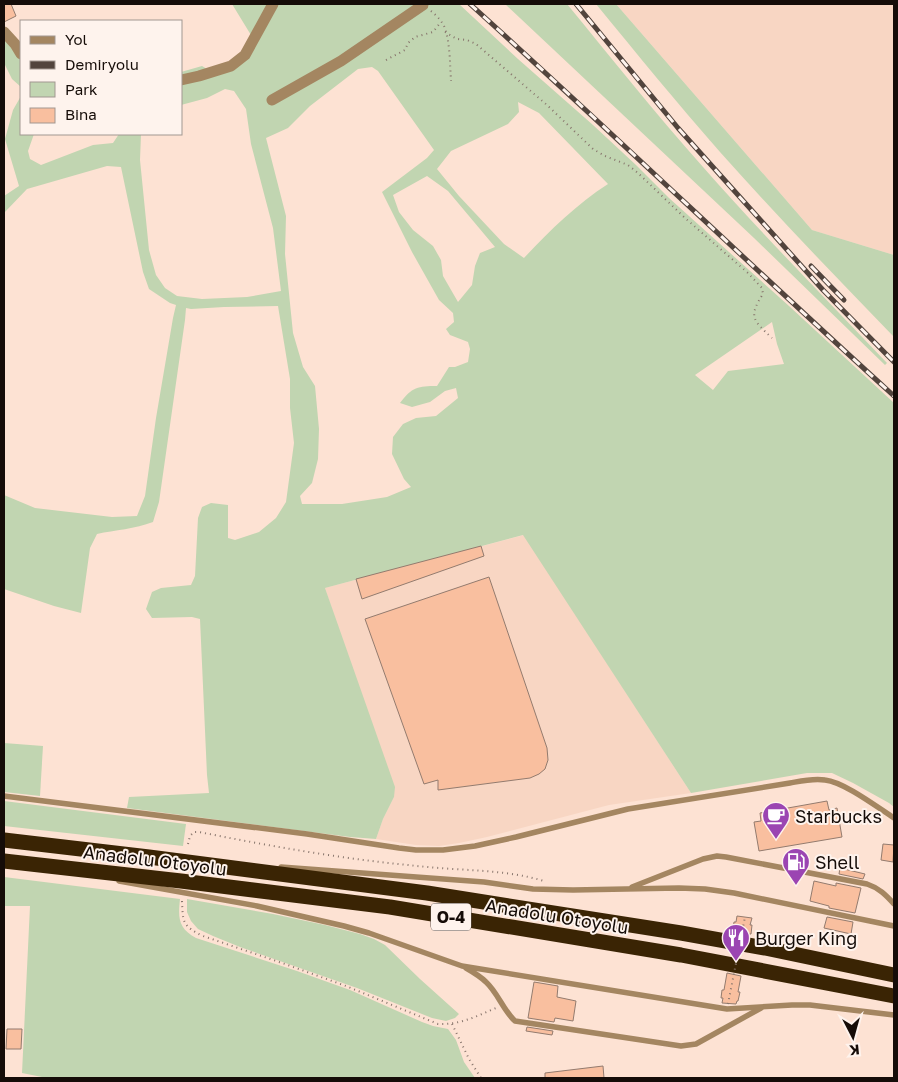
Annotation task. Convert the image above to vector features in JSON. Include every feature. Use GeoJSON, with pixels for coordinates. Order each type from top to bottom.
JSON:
{"type":"FeatureCollection","features":[{"type":"Feature","properties":{"kind":"highway","name":"Anadolu Otoyolu"},"geometry":{"type":"LineString","coordinates":[[4,840],[308,876],[437,894],[765,948],[894,975]]}},
{"type":"Feature","properties":{"kind":"highway","name":"Anadolu Otoyolu"},"geometry":{"type":"LineString","coordinates":[[4,861],[390,907],[681,955],[894,996]]}},
{"type":"Feature","properties":{"kind":"street"},"geometry":{"type":"LineString","coordinates":[[182,80],[231,66],[245,55],[273,4]]}},
{"type":"Feature","properties":{"kind":"street"},"geometry":{"type":"LineString","coordinates":[[272,100],[341,61],[423,4]]}},
{"type":"Feature","properties":{"kind":"street"},"geometry":{"type":"LineString","coordinates":[[4,32],[20,52]]}},
{"type":"Feature","properties":{"kind":"lane"},"geometry":{"type":"LineString","coordinates":[[4,796],[307,834],[399,848],[429,850],[475,846],[628,809],[816,779],[833,781],[844,786],[894,818]]}},
{"type":"Feature","properties":{"kind":"lane"},"geometry":{"type":"LineString","coordinates":[[628,888],[703,859],[717,856],[867,884],[882,892],[894,904]]}},
{"type":"Feature","properties":{"kind":"lane"},"geometry":{"type":"LineString","coordinates":[[149,857],[267,866]]}},
{"type":"Feature","properties":{"kind":"lane"},"geometry":{"type":"LineString","coordinates":[[4,861],[171,890],[315,919],[370,933],[462,966],[727,1009],[810,1005],[894,1015]]}},
{"type":"Feature","properties":{"kind":"lane"},"geometry":{"type":"LineString","coordinates":[[277,867],[484,882],[533,889],[679,888],[712,890],[894,926]]}},
{"type":"Feature","properties":{"kind":"lane"},"geometry":{"type":"LineString","coordinates":[[462,966],[486,982],[510,1017],[515,1021],[681,1046],[696,1044],[764,1006]]}},
{"type":"Feature","properties":{"kind":"path"},"geometry":{"type":"LineString","coordinates":[[423,4],[444,25],[451,81]]}},
{"type":"Feature","properties":{"kind":"path"},"geometry":{"type":"LineString","coordinates":[[386,60],[405,50],[408,43],[415,36],[433,32],[441,22]]}},
{"type":"Feature","properties":{"kind":"path"},"geometry":{"type":"LineString","coordinates":[[445,32],[457,39],[467,40],[476,44],[547,105],[594,150],[628,165],[638,173],[748,273],[762,288],[763,294],[756,305],[755,321],[772,338]]}},
{"type":"Feature","properties":{"kind":"path"},"geometry":{"type":"LineString","coordinates":[[188,844],[190,836],[194,832],[199,832],[282,848],[350,858],[432,868],[503,872],[549,883]]}},
{"type":"Feature","properties":{"kind":"path"},"geometry":{"type":"LineString","coordinates":[[182,901],[183,917],[186,925],[192,931],[346,986],[438,1024],[463,1022],[503,1005]]}},
{"type":"Feature","properties":{"kind":"path"},"geometry":{"type":"LineString","coordinates":[[728,1004],[745,917]]}},
{"type":"Feature","properties":{"kind":"path"},"geometry":{"type":"LineString","coordinates":[[452,1024],[481,1078]]}},
{"type":"Feature","properties":{"kind":"shaded area"},"geometry":{"type":"Polygon","coordinates":[[[616,4],[894,4],[894,255],[812,230],[616,4]]]}},
{"type":"Feature","properties":{"kind":"shaded area"},"geometry":{"type":"Polygon","coordinates":[[[524,535],[691,793],[609,805],[487,837],[439,846],[416,845],[376,839],[394,797],[325,588],[524,535]]]}},
{"type":"Feature","properties":{"kind":"green space"},"geometry":{"type":"Polygon","coordinates":[[[232,4],[459,4],[894,403],[894,807],[832,773],[807,773],[691,793],[523,535],[325,588],[395,787],[394,797],[376,839],[127,808],[129,797],[209,793],[200,619],[192,617],[152,618],[146,609],[152,592],[161,588],[191,585],[195,576],[198,518],[202,507],[211,503],[228,505],[228,538],[235,540],[259,532],[276,518],[286,502],[294,443],[290,408],[290,379],[278,306],[186,308],[159,502],[153,522],[97,534],[90,548],[81,613],[4,589],[4,495],[35,508],[112,517],[137,516],[145,496],[156,418],[176,305],[149,289],[143,272],[121,167],[107,166],[27,189],[4,213],[4,196],[19,186],[5,139],[13,110],[20,98],[20,135],[34,135],[28,151],[30,159],[41,165],[93,145],[113,143],[118,135],[141,135],[140,160],[149,250],[156,275],[165,288],[177,296],[202,299],[247,297],[281,291],[273,228],[251,144],[246,109],[234,91],[225,89],[207,98],[182,105],[182,72],[202,66],[212,72],[231,66],[254,40],[232,4]],[[372,67],[358,69],[310,106],[288,128],[266,138],[286,216],[285,254],[293,333],[303,367],[315,386],[319,429],[318,459],[312,483],[300,496],[302,504],[342,504],[387,497],[411,487],[404,479],[392,454],[393,437],[403,424],[416,418],[436,416],[458,398],[456,388],[445,391],[430,402],[412,407],[400,403],[416,388],[437,386],[449,367],[455,367],[468,362],[470,349],[468,342],[450,335],[446,329],[454,322],[453,313],[439,300],[382,192],[427,158],[434,150],[378,71],[372,67]],[[518,102],[519,112],[508,124],[451,151],[437,169],[459,196],[504,244],[524,258],[564,218],[608,184],[539,113],[518,102]],[[427,176],[393,195],[399,212],[413,230],[433,246],[441,260],[443,276],[458,302],[472,285],[475,266],[480,253],[495,247],[448,191],[427,176]],[[772,322],[695,375],[713,390],[728,371],[784,364],[772,322]]]}},
{"type":"Feature","properties":{"kind":"green space"},"geometry":{"type":"Polygon","coordinates":[[[505,4],[567,4],[703,167],[887,363],[885,365],[754,238],[505,4]]]}},
{"type":"Feature","properties":{"kind":"green space"},"geometry":{"type":"Polygon","coordinates":[[[596,4],[616,4],[812,230],[894,255],[894,337],[720,152],[596,4]]]}},
{"type":"Feature","properties":{"kind":"green space"},"geometry":{"type":"Polygon","coordinates":[[[4,32],[20,53],[20,86],[12,79],[4,63],[4,32]]]}},
{"type":"Feature","properties":{"kind":"green space"},"geometry":{"type":"Polygon","coordinates":[[[4,743],[43,746],[40,796],[4,792],[4,743]]]}},
{"type":"Feature","properties":{"kind":"green space"},"geometry":{"type":"Polygon","coordinates":[[[4,801],[186,824],[183,846],[4,826],[4,801]]]}},
{"type":"Feature","properties":{"kind":"green space"},"geometry":{"type":"Polygon","coordinates":[[[4,877],[180,899],[180,922],[196,938],[350,990],[422,1022],[448,1029],[456,1040],[464,1062],[475,1078],[47,1078],[22,1073],[30,906],[4,906],[4,877]]]}},
{"type":"Feature","properties":{"kind":"green space"},"geometry":{"type":"Polygon","coordinates":[[[187,899],[325,925],[374,939],[385,945],[459,1014],[455,1018],[446,1021],[432,1018],[357,988],[213,936],[198,929],[191,921],[187,912],[187,899]]]}},
{"type":"Feature","properties":{"kind":"building"},"geometry":{"type":"Polygon","coordinates":[[[4,4],[11,4],[16,16],[4,22],[4,4]]]}},
{"type":"Feature","properties":{"kind":"building"},"geometry":{"type":"Polygon","coordinates":[[[481,546],[484,556],[362,599],[356,579],[481,546]]]}},
{"type":"Feature","properties":{"kind":"building"},"geometry":{"type":"Polygon","coordinates":[[[489,577],[547,748],[548,760],[545,769],[530,778],[438,790],[438,780],[424,784],[365,619],[489,577]]]}},
{"type":"Feature","properties":{"kind":"building"},"geometry":{"type":"Polygon","coordinates":[[[827,801],[829,810],[837,808],[842,837],[759,851],[754,822],[761,821],[760,813],[827,801]]]}},
{"type":"Feature","properties":{"kind":"building"},"geometry":{"type":"Polygon","coordinates":[[[883,844],[894,845],[893,862],[881,860],[883,844]]]}},
{"type":"Feature","properties":{"kind":"building"},"geometry":{"type":"Polygon","coordinates":[[[840,868],[865,874],[863,879],[839,874],[840,868]]]}},
{"type":"Feature","properties":{"kind":"building"},"geometry":{"type":"Polygon","coordinates":[[[814,881],[836,886],[836,883],[861,888],[855,913],[829,908],[829,906],[810,901],[814,881]]]}},
{"type":"Feature","properties":{"kind":"building"},"geometry":{"type":"Polygon","coordinates":[[[737,916],[752,918],[750,925],[752,925],[751,934],[734,933],[734,922],[736,922],[737,916]]]}},
{"type":"Feature","properties":{"kind":"building"},"geometry":{"type":"Polygon","coordinates":[[[827,917],[853,922],[851,934],[824,928],[827,917]]]}},
{"type":"Feature","properties":{"kind":"building"},"geometry":{"type":"Polygon","coordinates":[[[727,973],[741,976],[738,992],[740,992],[736,1004],[722,1003],[722,990],[724,990],[727,973]]]}},
{"type":"Feature","properties":{"kind":"building"},"geometry":{"type":"Polygon","coordinates":[[[534,982],[558,986],[557,997],[576,1001],[573,1021],[555,1018],[554,1022],[528,1018],[534,982]]]}},
{"type":"Feature","properties":{"kind":"building"},"geometry":{"type":"Polygon","coordinates":[[[527,1027],[553,1031],[552,1035],[526,1031],[527,1027]]]}},
{"type":"Feature","properties":{"kind":"building"},"geometry":{"type":"Polygon","coordinates":[[[7,1029],[22,1029],[21,1049],[6,1049],[7,1029]]]}},
{"type":"Feature","properties":{"kind":"building"},"geometry":{"type":"Polygon","coordinates":[[[603,1066],[604,1078],[545,1078],[545,1073],[603,1066]]]}},
{"type":"Feature","properties":{"kind":"railway"},"geometry":{"type":"LineString","coordinates":[[470,4],[894,396]]}},
{"type":"Feature","properties":{"kind":"railway"},"geometry":{"type":"LineString","coordinates":[[576,4],[678,128],[823,290],[894,362]]}},
{"type":"Feature","properties":{"kind":"railway"},"geometry":{"type":"LineString","coordinates":[[811,266],[844,300]]}},
{"type":"Feature","properties":{"kind":"place","name":"Starbucks"},"geometry":{"type":"Point","coordinates":[776,840]}},
{"type":"Feature","properties":{"kind":"place","name":"Shell"},"geometry":{"type":"Point","coordinates":[796,886]}},
{"type":"Feature","properties":{"kind":"place","name":"Burger King"},"geometry":{"type":"Point","coordinates":[736,962]}}]}
